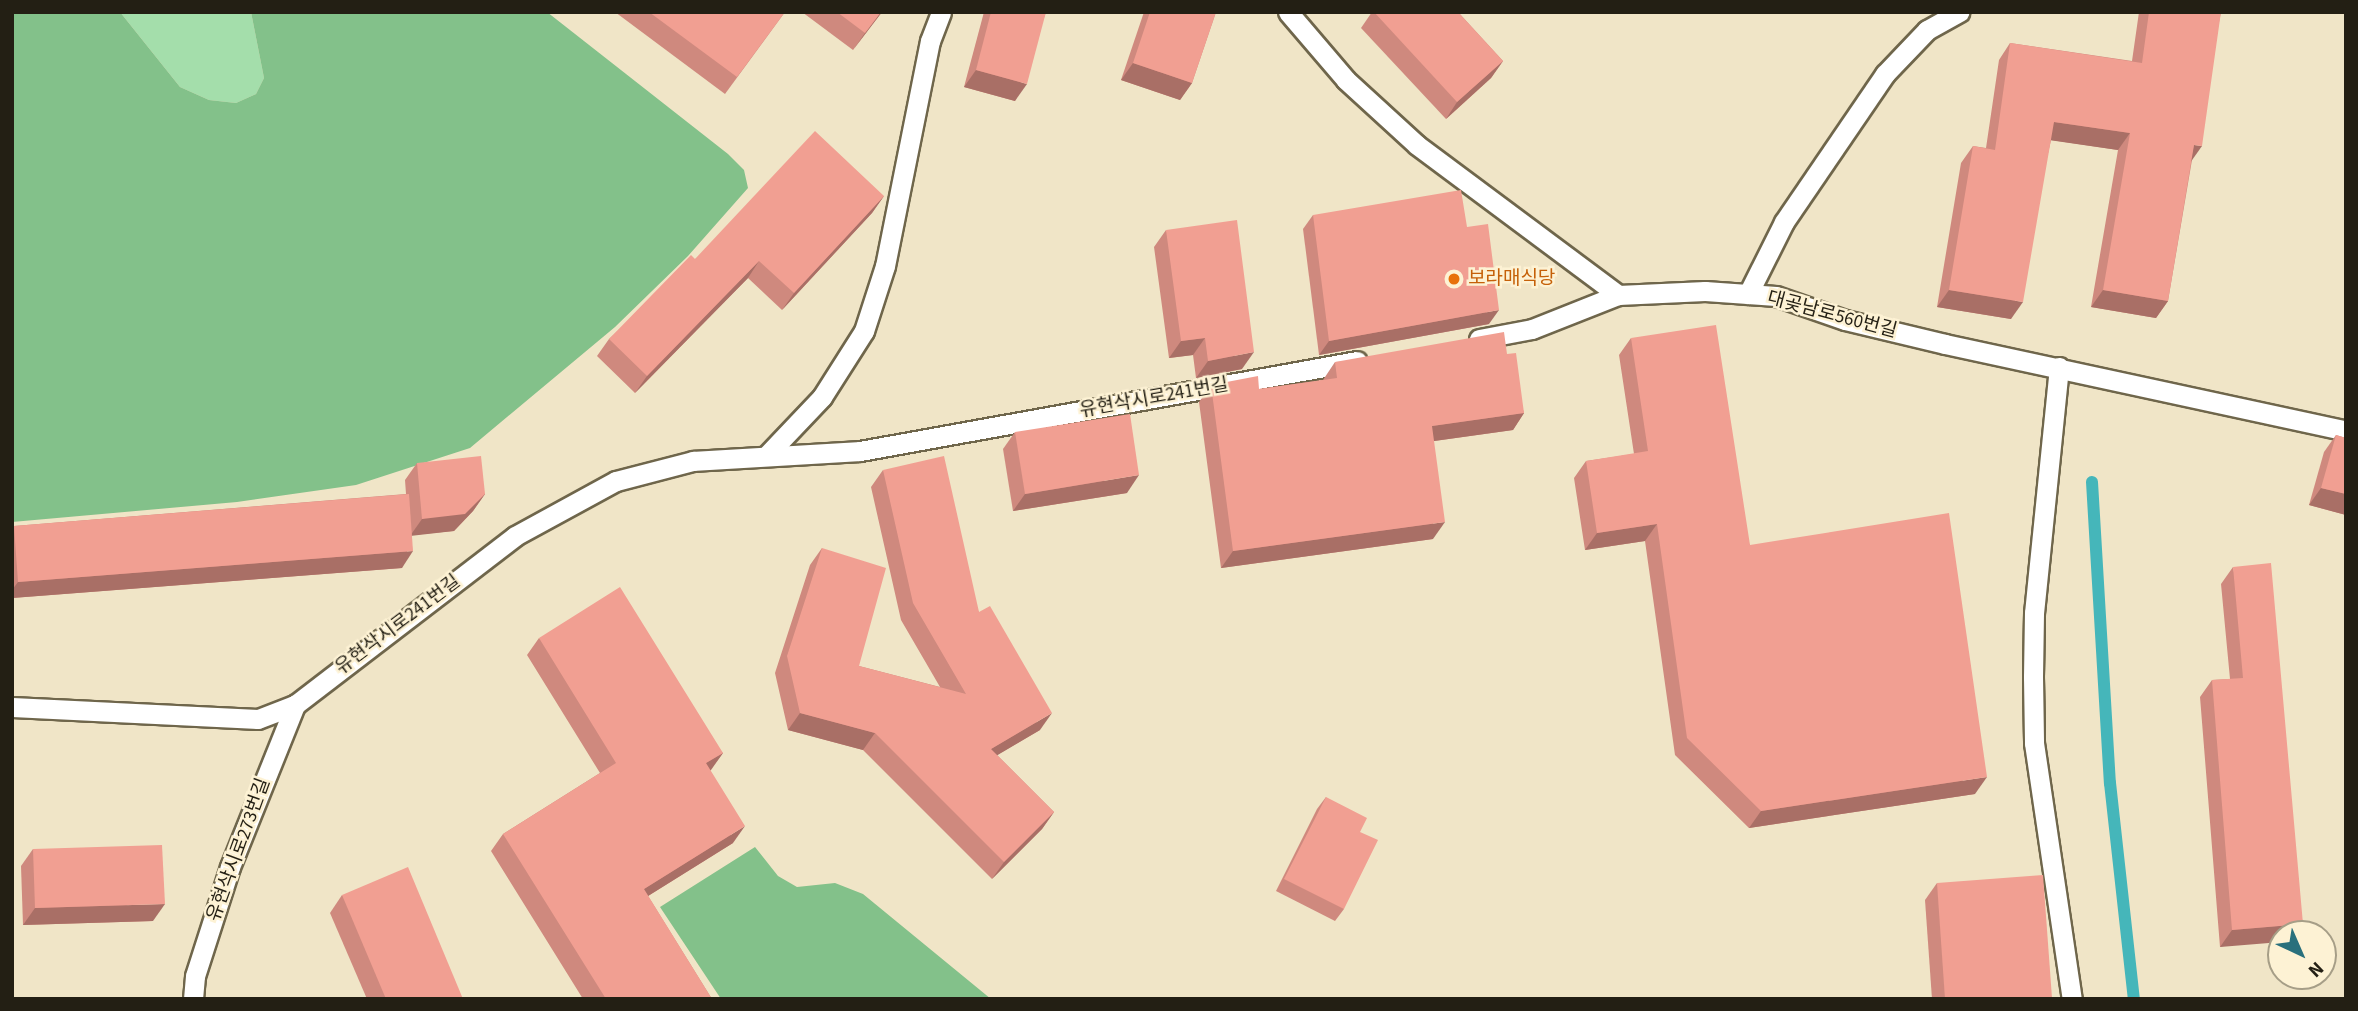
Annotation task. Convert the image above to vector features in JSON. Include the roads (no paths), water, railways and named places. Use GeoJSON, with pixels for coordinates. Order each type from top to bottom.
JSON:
{"type":"FeatureCollection","features":[{"type":"Feature","properties":{"kind":"lane"},"geometry":{"type":"LineString","coordinates":[[767,454],[822,397],[864,331],[886,267],[930,41],[941,12]]}},
{"type":"Feature","properties":{"kind":"lane"},"geometry":{"type":"LineString","coordinates":[[1289,12],[1346,80],[1418,145],[1618,296]]}},
{"type":"Feature","properties":{"kind":"lane"},"geometry":{"type":"LineString","coordinates":[[1748,294],[1784,222],[1885,74],[1927,30],[1959,12]]}},
{"type":"Feature","properties":{"kind":"lane"},"geometry":{"type":"LineString","coordinates":[[1464,342],[1532,329],[1618,296]]}},
{"type":"Feature","properties":{"kind":"lane","name":"대곶남로560번길"},"geometry":{"type":"LineString","coordinates":[[1618,296],[1776,296],[1845,320],[2346,431]]}},
{"type":"Feature","properties":{"kind":"lane","name":"유현삭시로241번길"},"geometry":{"type":"LineString","coordinates":[[12,707],[258,719],[295,705],[515,536],[616,481],[693,461],[767,454],[860,451],[1382,356]]}},
{"type":"Feature","properties":{"kind":"lane"},"geometry":{"type":"LineString","coordinates":[[2059,367],[2034,613],[2032,677],[2036,756],[2072,999]]}},
{"type":"Feature","properties":{"kind":"lane","name":"유현삭시로273번길"},"geometry":{"type":"LineString","coordinates":[[193,999],[195,976],[230,867],[295,705]]}},
{"type":"Feature","properties":{"kind":"waterway"},"geometry":{"type":"LineString","coordinates":[[2092,482],[2110,783],[2134,999]]}},
{"type":"Feature","properties":{"kind":"place","name":"보라매식당"},"geometry":{"type":"Point","coordinates":[1454,279]}}]}
